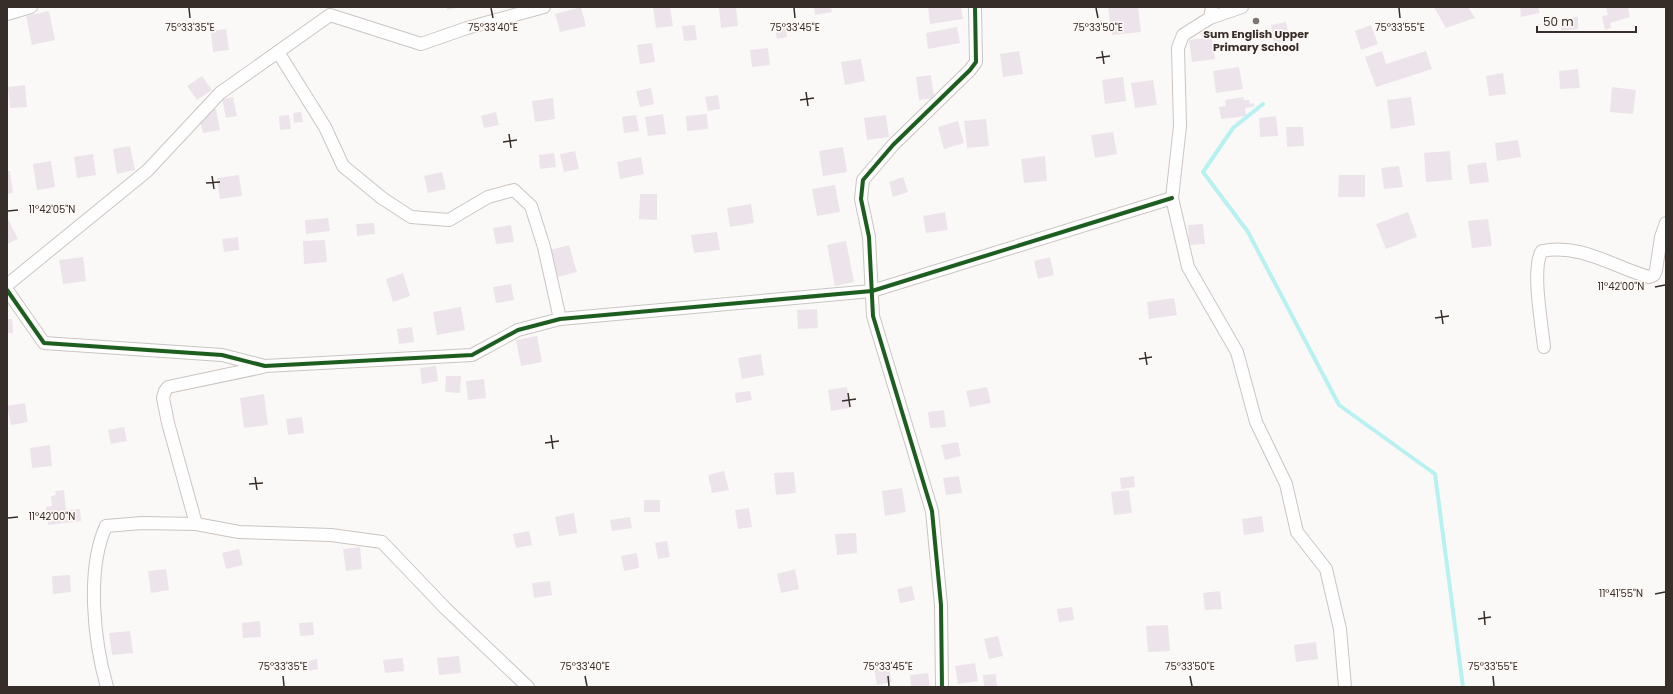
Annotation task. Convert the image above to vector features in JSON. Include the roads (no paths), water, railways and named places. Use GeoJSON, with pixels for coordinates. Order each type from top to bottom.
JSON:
{"type":"FeatureCollection","features":[{"type":"Feature","properties":{"kind":"street"},"geometry":{"type":"LineString","coordinates":[[7,14],[31,7]]}},
{"type":"Feature","properties":{"kind":"street"},"geometry":{"type":"LineString","coordinates":[[266,366],[222,355],[44,343],[8,291],[147,171],[220,93],[330,15],[421,44],[467,28],[544,7]]}},
{"type":"Feature","properties":{"kind":"street"},"geometry":{"type":"LineString","coordinates":[[942,687],[941,605],[932,511],[873,316],[870,237],[860,199],[863,180],[893,145],[970,70],[976,62],[975,7]]}},
{"type":"Feature","properties":{"kind":"street"},"geometry":{"type":"LineString","coordinates":[[1242,7],[1211,12],[1183,35],[1178,48],[1180,126],[1172,198],[1188,266],[1237,352],[1256,422],[1286,484],[1297,532],[1326,569],[1340,629],[1345,687]]}},
{"type":"Feature","properties":{"kind":"street"},"geometry":{"type":"LineString","coordinates":[[278,52],[325,127],[343,166],[382,198],[411,217],[449,220],[488,197],[514,190],[520,195],[531,206],[544,247],[560,319]]}},
{"type":"Feature","properties":{"kind":"street"},"geometry":{"type":"LineString","coordinates":[[196,524],[168,423],[163,398],[168,387],[266,366],[472,355],[518,330],[560,319],[872,291],[1172,198]]}},
{"type":"Feature","properties":{"kind":"street"},"geometry":{"type":"LineString","coordinates":[[1544,348],[1537,274],[1538,256],[1542,251],[1552,249],[1571,250],[1596,256],[1619,267],[1649,277],[1654,275],[1656,270],[1661,236],[1666,223]]}},
{"type":"Feature","properties":{"kind":"street"},"geometry":{"type":"LineString","coordinates":[[107,687],[96,632],[94,596],[101,537],[106,526],[142,523],[196,524],[239,532],[331,536],[382,542],[445,608],[528,687]]}},
{"type":"Feature","properties":{"kind":"waterway"},"geometry":{"type":"LineString","coordinates":[[1263,104],[1233,128],[1203,172],[1248,232],[1339,405],[1435,474],[1463,687]]}},
{"type":"Feature","properties":{"kind":"place","name":"Sum English Upper Primary School"},"geometry":{"type":"Point","coordinates":[1256,21]}}]}
